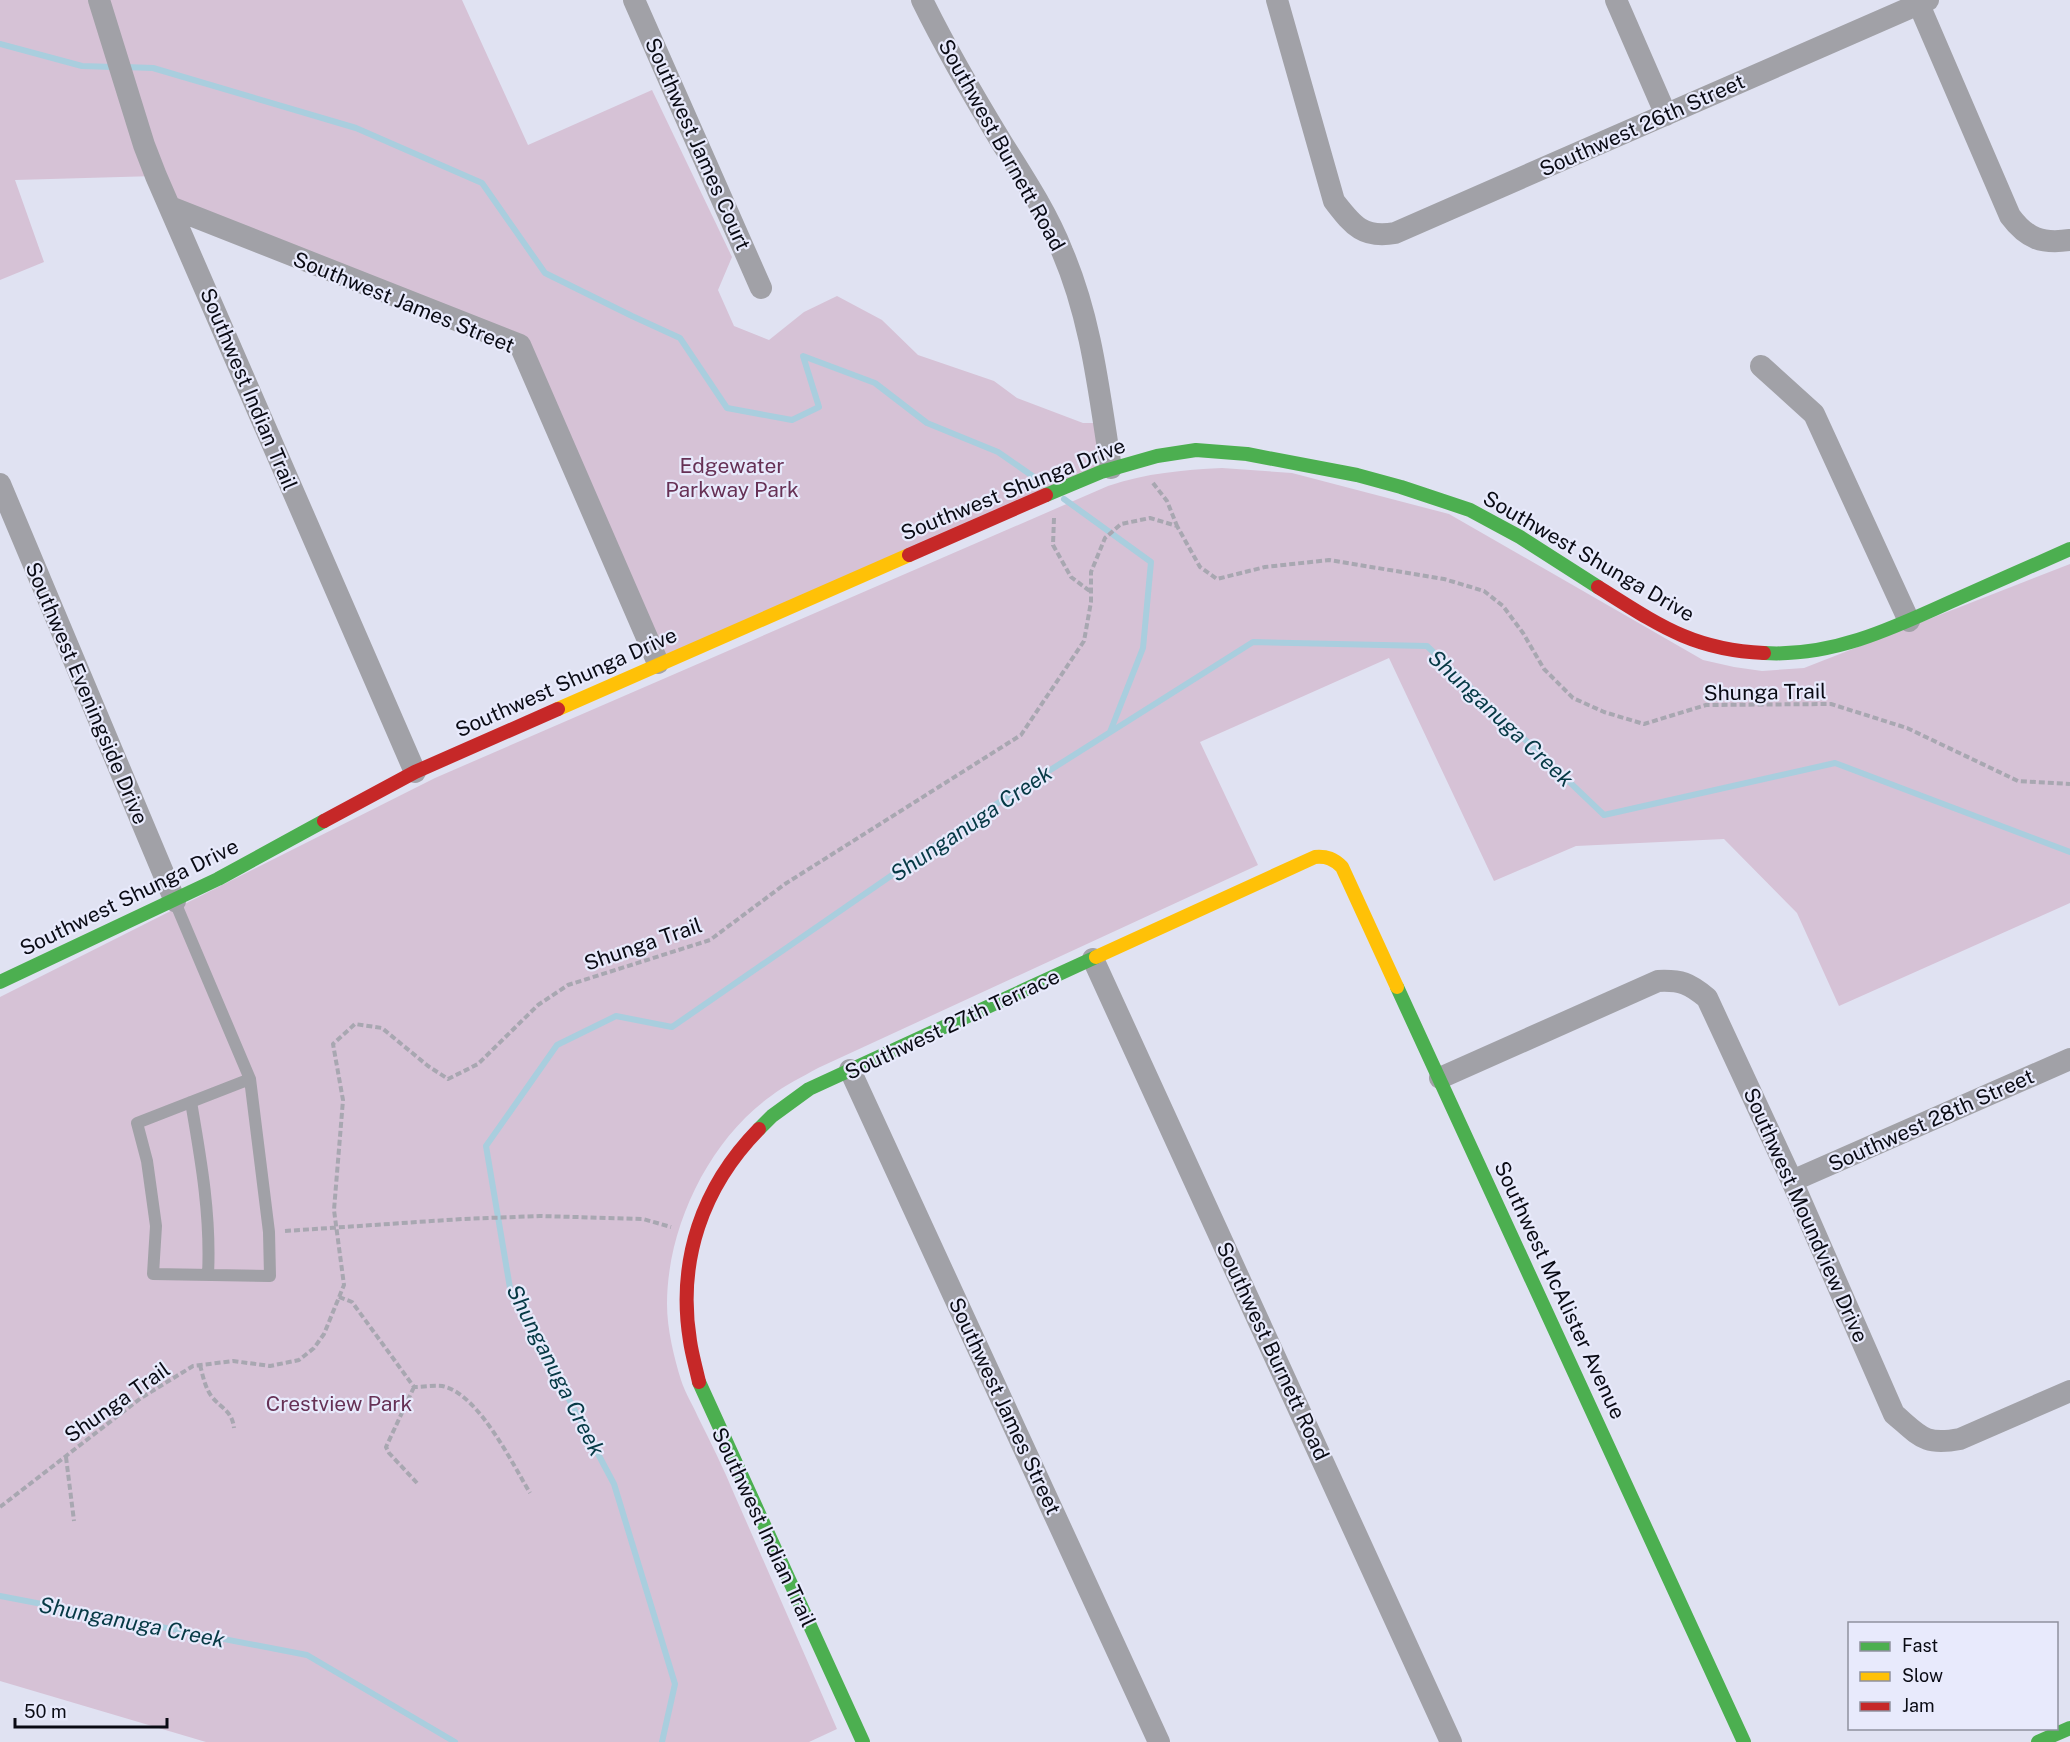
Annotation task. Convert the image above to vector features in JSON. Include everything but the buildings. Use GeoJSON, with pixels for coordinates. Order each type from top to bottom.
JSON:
{"type":"FeatureCollection","features":[{"type":"Feature","properties":{"kind":"street","name":"Southwest Indian Trail"},"geometry":{"type":"LineString","coordinates":[[99,0],[144,145],[415,772]]}},
{"type":"Feature","properties":{"kind":"street","name":"Southwest James Court"},"geometry":{"type":"LineString","coordinates":[[634,0],[761,288]]}},
{"type":"Feature","properties":{"kind":"street","name":"Southwest Burnett Road"},"geometry":{"type":"LineString","coordinates":[[922,0],[986,116],[1040,205],[1075,282],[1091,339],[1111,468]]}},
{"type":"Feature","properties":{"kind":"street","name":"Southwest 26th Street"},"geometry":{"type":"LineString","coordinates":[[1277,0],[1334,201],[1354,226],[1376,234],[1395,233],[1922,1]]}},
{"type":"Feature","properties":{"kind":"street"},"geometry":{"type":"LineString","coordinates":[[1616,0],[1666,115]]}},
{"type":"Feature","properties":{"kind":"street"},"geometry":{"type":"LineString","coordinates":[[1922,1],[2010,216],[2018,227],[2035,238],[2055,242],[2070,240]]}},
{"type":"Feature","properties":{"kind":"street","name":"Southwest James Street"},"geometry":{"type":"LineString","coordinates":[[170,207],[520,345],[658,663]]}},
{"type":"Feature","properties":{"kind":"street"},"geometry":{"type":"LineString","coordinates":[[1761,366],[1814,414],[1909,621]]}},
{"type":"Feature","properties":{"kind":"street","name":"Southwest Shunga Drive"},"geometry":{"type":"LineString","coordinates":[[0,982],[175,901],[415,772],[658,663],[1111,468],[1148,457],[1206,450],[1306,464],[1367,477],[1426,495],[1484,515],[1667,629],[1703,644],[1740,652],[1776,655],[1813,652],[1848,645],[1909,621],[2070,549]]}},
{"type":"Feature","properties":{"kind":"street","name":"Southwest Eveningside Drive"},"geometry":{"type":"LineString","coordinates":[[0,484],[175,901]]}},
{"type":"Feature","properties":{"kind":"street","name":"Southwest 27th Terrace"},"geometry":{"type":"LineString","coordinates":[[686,1305],[689,1262],[695,1234],[718,1180],[730,1161],[758,1128],[800,1095],[1315,857],[1333,858]]}},
{"type":"Feature","properties":{"kind":"street","name":"Southwest McAlister Avenue"},"geometry":{"type":"LineString","coordinates":[[1333,858],[1342,867],[1744,1742]]}},
{"type":"Feature","properties":{"kind":"street","name":"Southwest Burnett Road"},"geometry":{"type":"LineString","coordinates":[[1093,959],[1451,1742]]}},
{"type":"Feature","properties":{"kind":"street","name":"Southwest Moundview Drive"},"geometry":{"type":"LineString","coordinates":[[1440,1078],[1658,981],[1676,981],[1692,986],[1707,998],[1792,1181],[1894,1414],[1924,1440],[1942,1442],[1960,1439],[2070,1391]]}},
{"type":"Feature","properties":{"kind":"street","name":"Southwest 28th Street"},"geometry":{"type":"LineString","coordinates":[[1792,1181],[2070,1059]]}},
{"type":"Feature","properties":{"kind":"street","name":"Southwest James Street"},"geometry":{"type":"LineString","coordinates":[[850,1070],[1159,1742]]}},
{"type":"Feature","properties":{"kind":"street","name":"Southwest Indian Trail"},"geometry":{"type":"LineString","coordinates":[[686,1305],[691,1350],[700,1386],[863,1742]]}},
{"type":"Feature","properties":{"kind":"street"},"geometry":{"type":"LineString","coordinates":[[2038,1742],[2070,1728]]}},
{"type":"Feature","properties":{"kind":"lane"},"geometry":{"type":"LineString","coordinates":[[175,901],[250,1079],[269,1232],[270,1276],[153,1274],[156,1226],[147,1161],[137,1123],[250,1079]]}},
{"type":"Feature","properties":{"kind":"lane"},"geometry":{"type":"LineString","coordinates":[[191,1102],[207,1194],[210,1241],[208,1275]]}},
{"type":"Feature","properties":{"kind":"path","name":"Shunga Trail"},"geometry":{"type":"LineString","coordinates":[[1150,479],[1167,501],[1177,526],[1200,567],[1217,579],[1265,567],[1329,560],[1444,579],[1484,591],[1503,606],[1523,633],[1544,669],[1573,698],[1604,712],[1644,724],[1706,705],[1831,704],[1907,728],[2018,781],[2070,784]]}},
{"type":"Feature","properties":{"kind":"path"},"geometry":{"type":"LineString","coordinates":[[1060,515],[1054,518],[1053,545],[1071,577],[1091,592]]}},
{"type":"Feature","properties":{"kind":"path","name":"Shunga Trail"},"geometry":{"type":"LineString","coordinates":[[0,1507],[141,1398],[194,1366],[233,1361],[270,1365],[299,1360],[314,1348],[324,1334],[344,1285],[334,1210],[343,1100],[333,1044],[355,1024],[382,1028],[448,1079],[478,1064],[538,1005],[568,985],[710,940],[785,884],[1021,735],[1084,641],[1091,592],[1091,572],[1105,538],[1121,524],[1150,518],[1177,526]]}},
{"type":"Feature","properties":{"kind":"path"},"geometry":{"type":"LineString","coordinates":[[269,1232],[540,1216],[643,1219],[695,1234]]}},
{"type":"Feature","properties":{"kind":"path"},"geometry":{"type":"LineString","coordinates":[[339,1297],[352,1302],[414,1388]]}},
{"type":"Feature","properties":{"kind":"path"},"geometry":{"type":"LineString","coordinates":[[200,1365],[212,1397],[229,1411],[234,1428]]}},
{"type":"Feature","properties":{"kind":"path"},"geometry":{"type":"LineString","coordinates":[[414,1388],[442,1386],[458,1393],[474,1407],[492,1430],[530,1493]]}},
{"type":"Feature","properties":{"kind":"path"},"geometry":{"type":"LineString","coordinates":[[414,1388],[386,1447],[417,1483]]}},
{"type":"Feature","properties":{"kind":"path"},"geometry":{"type":"LineString","coordinates":[[66,1456],[74,1521]]}},
{"type":"Feature","properties":{"kind":"green space","name":"Edgewater Parkway Park"},"geometry":{"type":"Polygon","coordinates":[[[0,0],[462,0],[528,145],[652,90],[732,257],[718,290],[734,326],[769,340],[804,312],[837,296],[882,320],[918,355],[994,381],[1017,398],[1083,423],[1104,423],[1111,468],[658,663],[520,345],[170,207],[156,176],[15,180],[44,262],[0,280],[0,0]]]}},
{"type":"Feature","properties":{"kind":"green space","name":"Crestview Park"},"geometry":{"type":"Polygon","coordinates":[[[1222,468],[1292,473],[1449,514],[1703,660],[1762,671],[1804,668],[2070,564],[2070,903],[1839,1006],[1797,913],[1724,839],[1576,846],[1494,881],[1389,658],[1200,742],[1258,865],[794,1081],[776,1092],[748,1115],[728,1137],[695,1188],[674,1246],[669,1275],[667,1314],[676,1362],[685,1390],[726,1476],[837,1729],[809,1742],[206,1742],[0,1681],[0,997],[435,778],[1108,486],[1165,473],[1222,468]]]}},
{"type":"Feature","properties":{"kind":"waterway"},"geometry":{"type":"LineString","coordinates":[[0,44],[82,66],[113,67]]}},
{"type":"Feature","properties":{"kind":"waterway"},"geometry":{"type":"LineString","coordinates":[[124,67],[153,68],[356,128],[482,183],[545,273],[680,338],[727,408],[792,420],[819,407],[803,356],[875,383],[927,423],[998,452],[1044,484]]}},
{"type":"Feature","properties":{"kind":"waterway"},"geometry":{"type":"LineString","coordinates":[[1064,499],[1151,562],[1143,648],[1110,732]]}},
{"type":"Feature","properties":{"kind":"waterway","name":"Shunganuga Creek"},"geometry":{"type":"LineString","coordinates":[[662,1742],[675,1684],[614,1484],[510,1288],[486,1146],[557,1045],[616,1016],[672,1027],[979,815],[1253,642],[1427,646],[1604,815],[1835,763],[2070,852]]}},
{"type":"Feature","properties":{"kind":"waterway","name":"Shunganuga Creek"},"geometry":{"type":"LineString","coordinates":[[0,1596],[307,1655],[455,1742]]}},
{"type":"Feature","properties":{"kind":"traffic: fast"},"geometry":{"type":"LineString","coordinates":[[1046,495],[1101,472],[1157,456],[1196,450],[1247,454],[1357,475],[1470,510],[1520,537],[1598,587]]}},
{"type":"Feature","properties":{"kind":"traffic: fast"},"geometry":{"type":"LineString","coordinates":[[1764,653],[1812,651],[1859,640],[1904,623],[2070,549]]}},
{"type":"Feature","properties":{"kind":"traffic: fast"},"geometry":{"type":"LineString","coordinates":[[0,982],[218,879],[324,821]]}},
{"type":"Feature","properties":{"kind":"traffic: fast"},"geometry":{"type":"LineString","coordinates":[[759,1129],[772,1116],[809,1089],[1096,957]]}},
{"type":"Feature","properties":{"kind":"traffic: fast"},"geometry":{"type":"LineString","coordinates":[[1397,987],[1744,1742]]}},
{"type":"Feature","properties":{"kind":"traffic: fast"},"geometry":{"type":"LineString","coordinates":[[699,1382],[863,1742]]}},
{"type":"Feature","properties":{"kind":"traffic: fast"},"geometry":{"type":"LineString","coordinates":[[2038,1742],[2070,1728]]}},
{"type":"Feature","properties":{"kind":"traffic: slow"},"geometry":{"type":"LineString","coordinates":[[558,709],[909,555]]}},
{"type":"Feature","properties":{"kind":"traffic: slow"},"geometry":{"type":"LineString","coordinates":[[1096,957],[1315,857],[1323,857],[1333,860],[1342,867],[1397,987]]}},
{"type":"Feature","properties":{"kind":"traffic: jam"},"geometry":{"type":"LineString","coordinates":[[909,555],[1046,495]]}},
{"type":"Feature","properties":{"kind":"traffic: jam"},"geometry":{"type":"LineString","coordinates":[[1598,587],[1657,623],[1695,641],[1716,647],[1764,653]]}},
{"type":"Feature","properties":{"kind":"traffic: jam"},"geometry":{"type":"LineString","coordinates":[[324,821],[415,772],[558,709]]}},
{"type":"Feature","properties":{"kind":"traffic: jam"},"geometry":{"type":"LineString","coordinates":[[699,1382],[691,1346],[687,1311],[687,1282],[691,1254],[698,1227],[722,1175],[759,1129]]}}]}
